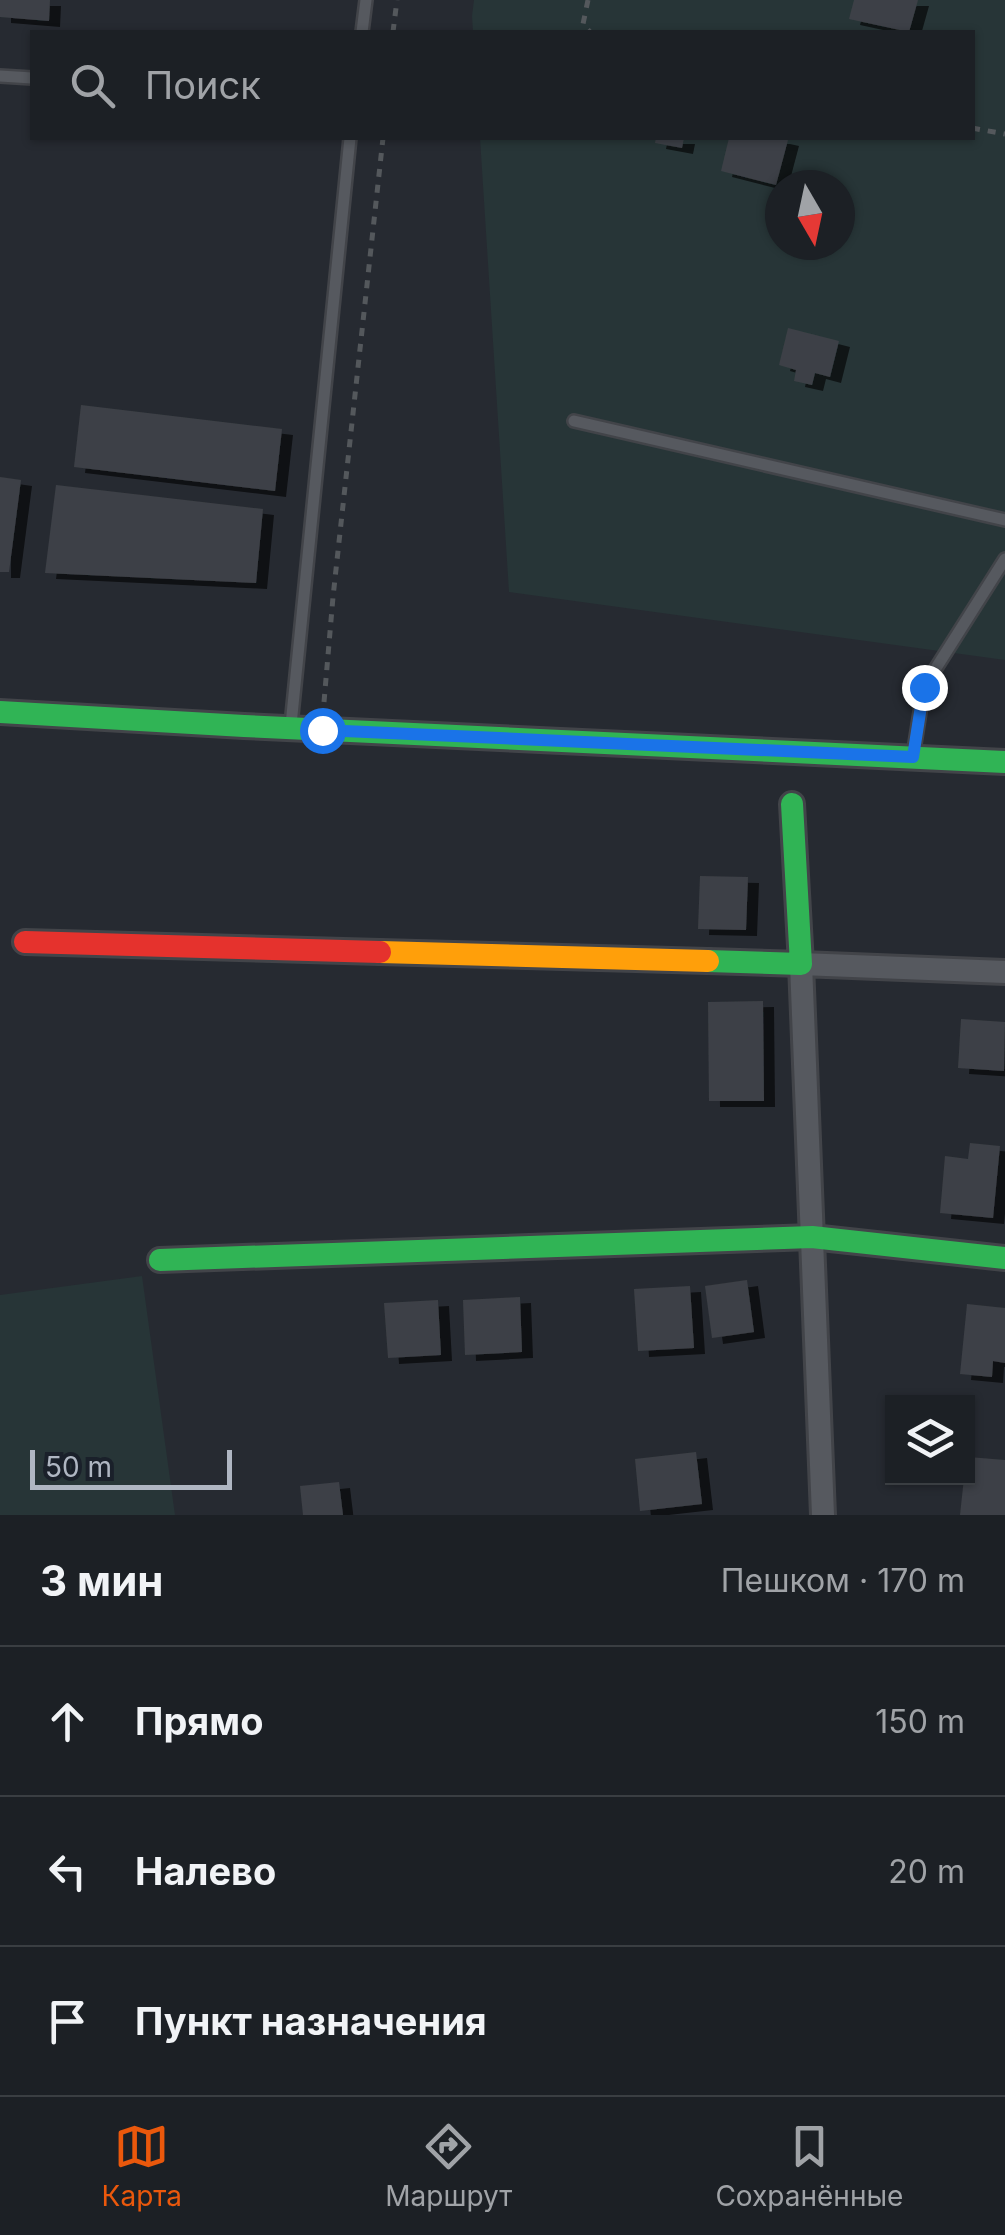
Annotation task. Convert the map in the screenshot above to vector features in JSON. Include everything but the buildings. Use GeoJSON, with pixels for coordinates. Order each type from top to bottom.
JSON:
{"type":"FeatureCollection","features":[{"type":"Feature","properties":{"kind":"street"},"geometry":{"type":"LineString","coordinates":[[0,712],[1005,762]]}},
{"type":"Feature","properties":{"kind":"street"},"geometry":{"type":"LineString","coordinates":[[792,804],[802,964],[823,1515]]}},
{"type":"Feature","properties":{"kind":"street"},"geometry":{"type":"LineString","coordinates":[[25,942],[1005,972]]}},
{"type":"Feature","properties":{"kind":"street"},"geometry":{"type":"LineString","coordinates":[[160,1260],[812,1237],[1005,1258]]}},
{"type":"Feature","properties":{"kind":"lane"},"geometry":{"type":"LineString","coordinates":[[362,30],[366,0]]}},
{"type":"Feature","properties":{"kind":"lane"},"geometry":{"type":"LineString","coordinates":[[0,76],[30,78]]}},
{"type":"Feature","properties":{"kind":"lane"},"geometry":{"type":"LineString","coordinates":[[290,728],[350,140]]}},
{"type":"Feature","properties":{"kind":"lane"},"geometry":{"type":"LineString","coordinates":[[574,421],[1005,520]]}},
{"type":"Feature","properties":{"kind":"lane"},"geometry":{"type":"LineString","coordinates":[[913,757],[924,687],[1005,559]]}},
{"type":"Feature","properties":{"kind":"path"},"geometry":{"type":"LineString","coordinates":[[394,30],[397,0]]}},
{"type":"Feature","properties":{"kind":"path"},"geometry":{"type":"LineString","coordinates":[[588,0],[584,24],[588,30]]}},
{"type":"Feature","properties":{"kind":"path"},"geometry":{"type":"LineString","coordinates":[[975,129],[1005,134]]}},
{"type":"Feature","properties":{"kind":"path"},"geometry":{"type":"LineString","coordinates":[[322,730],[382,140]]}},
{"type":"Feature","properties":{"kind":"shaded area"},"geometry":{"type":"Polygon","coordinates":[[[474,0],[1005,0],[1005,660],[509,592],[480,140],[975,140],[975,30],[473,30],[472,16],[474,0]]]}},
{"type":"Feature","properties":{"kind":"shaded area"},"geometry":{"type":"Polygon","coordinates":[[[142,1276],[175,1515],[0,1515],[0,1295],[142,1276]]]}},
{"type":"Feature","properties":{"kind":"traffic: fast"},"geometry":{"type":"LineString","coordinates":[[0,712],[1005,762]]}},
{"type":"Feature","properties":{"kind":"traffic: fast"},"geometry":{"type":"LineString","coordinates":[[708,961],[801,964],[792,804]]}},
{"type":"Feature","properties":{"kind":"traffic: fast"},"geometry":{"type":"LineString","coordinates":[[160,1260],[812,1237],[1005,1258]]}},
{"type":"Feature","properties":{"kind":"traffic: slow"},"geometry":{"type":"LineString","coordinates":[[380,952],[708,961]]}},
{"type":"Feature","properties":{"kind":"traffic: jam"},"geometry":{"type":"LineString","coordinates":[[25,942],[380,952]]}},
{"type":"Feature","properties":{"kind":"route"},"geometry":{"type":"LineString","coordinates":[[322,730],[913,757],[924,687]]}}]}
